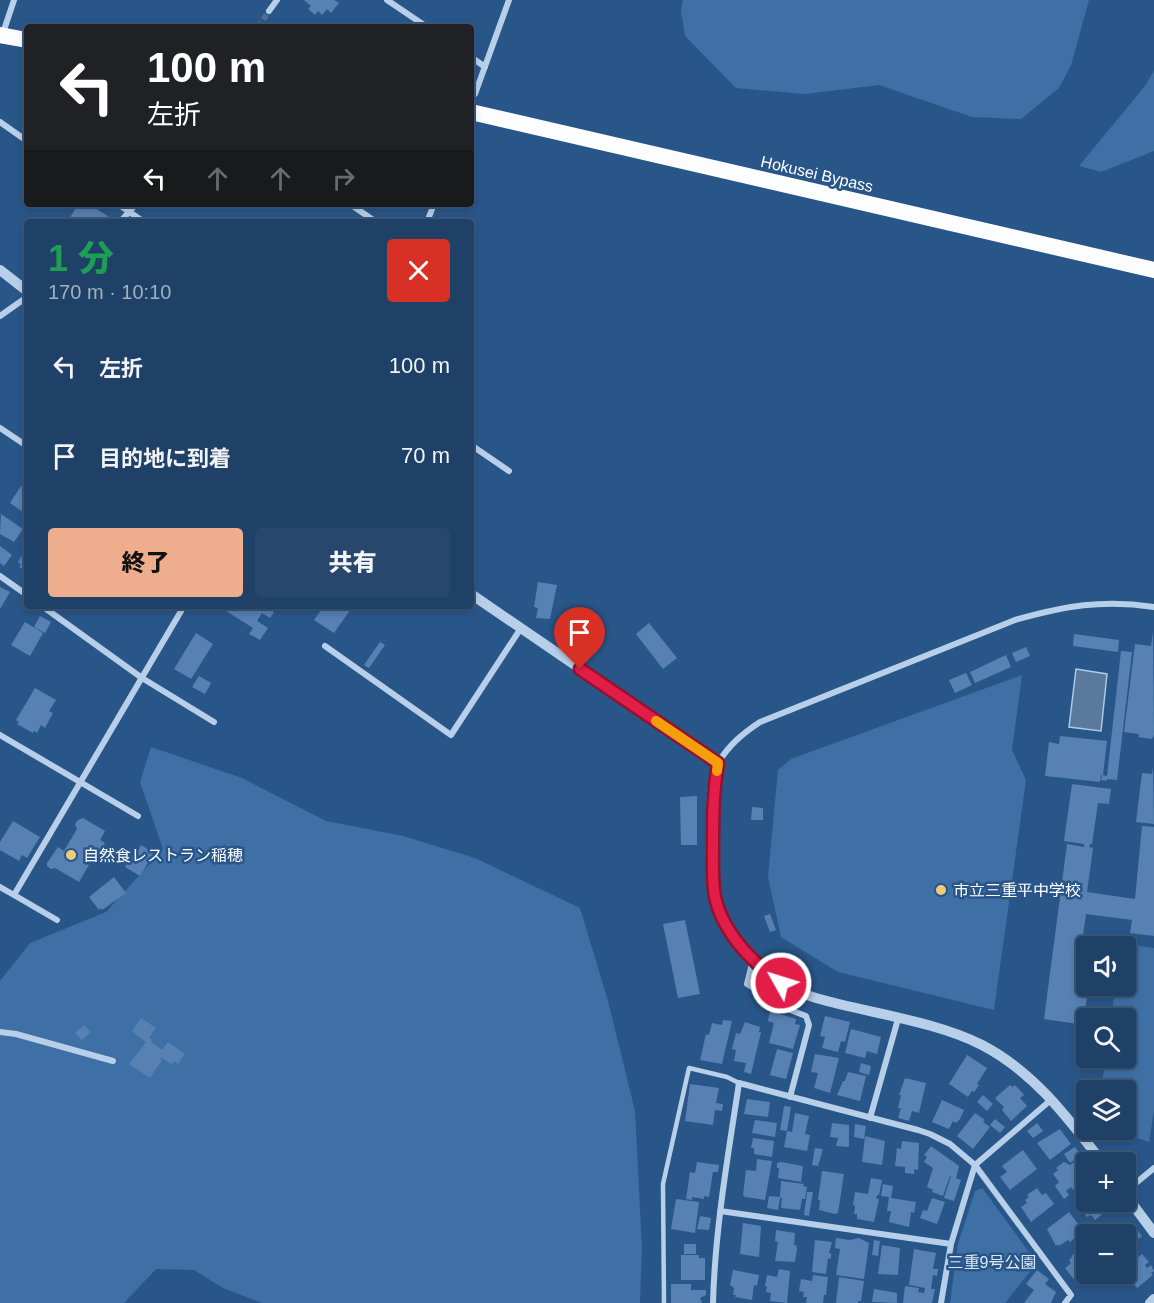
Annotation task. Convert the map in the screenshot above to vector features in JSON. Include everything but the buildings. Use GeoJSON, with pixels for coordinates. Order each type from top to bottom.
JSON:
{"type":"FeatureCollection","features":[{"type":"Feature","properties":{"kind":"highway"},"geometry":{"type":"LineString","coordinates":[[0,36],[24,40]]}},
{"type":"Feature","properties":{"kind":"highway","name":"Hokusei Bypass"},"geometry":{"type":"LineString","coordinates":[[474,113],[1154,270]]}},
{"type":"Feature","properties":{"kind":"street"},"geometry":{"type":"LineString","coordinates":[[0,36],[4,31],[14,0]]}},
{"type":"Feature","properties":{"kind":"street"},"geometry":{"type":"LineString","coordinates":[[269,11],[277,0]]}},
{"type":"Feature","properties":{"kind":"street"},"geometry":{"type":"LineString","coordinates":[[387,0],[423,24]]}},
{"type":"Feature","properties":{"kind":"street"},"geometry":{"type":"LineString","coordinates":[[475,94],[509,0]]}},
{"type":"Feature","properties":{"kind":"street"},"geometry":{"type":"LineString","coordinates":[[474,59],[485,67]]}},
{"type":"Feature","properties":{"kind":"street"},"geometry":{"type":"LineString","coordinates":[[0,122],[24,139]]}},
{"type":"Feature","properties":{"kind":"street"},"geometry":{"type":"LineString","coordinates":[[122,207],[140,219]]}},
{"type":"Feature","properties":{"kind":"street"},"geometry":{"type":"LineString","coordinates":[[123,219],[134,207]]}},
{"type":"Feature","properties":{"kind":"street"},"geometry":{"type":"LineString","coordinates":[[354,207],[372,219]]}},
{"type":"Feature","properties":{"kind":"street"},"geometry":{"type":"LineString","coordinates":[[0,270],[24,289]]}},
{"type":"Feature","properties":{"kind":"street"},"geometry":{"type":"LineString","coordinates":[[0,316],[24,299]]}},
{"type":"Feature","properties":{"kind":"street"},"geometry":{"type":"LineString","coordinates":[[0,428],[24,444]]}},
{"type":"Feature","properties":{"kind":"street"},"geometry":{"type":"LineString","coordinates":[[474,447],[509,471]]}},
{"type":"Feature","properties":{"kind":"street"},"geometry":{"type":"LineString","coordinates":[[0,576],[24,593]]}},
{"type":"Feature","properties":{"kind":"street"},"geometry":{"type":"LineString","coordinates":[[474,596],[718,763]]}},
{"type":"Feature","properties":{"kind":"street"},"geometry":{"type":"LineString","coordinates":[[1094,1152],[1052,1099],[1024,1072],[980,1044],[947,1032],[804,994],[781,983],[753,960],[727,927],[716,898],[712,795],[718,763],[727,748],[760,722],[1014,620],[1052,609],[1108,603],[1154,608]]}},
{"type":"Feature","properties":{"kind":"street"},"geometry":{"type":"LineString","coordinates":[[46,609],[142,678],[214,722]]}},
{"type":"Feature","properties":{"kind":"street"},"geometry":{"type":"LineString","coordinates":[[14,895],[182,609]]}},
{"type":"Feature","properties":{"kind":"street"},"geometry":{"type":"LineString","coordinates":[[325,646],[450,735],[521,628]]}},
{"type":"Feature","properties":{"kind":"street"},"geometry":{"type":"LineString","coordinates":[[0,735],[138,816]]}},
{"type":"Feature","properties":{"kind":"street"},"geometry":{"type":"LineString","coordinates":[[0,887],[57,920]]}},
{"type":"Feature","properties":{"kind":"street"},"geometry":{"type":"LineString","coordinates":[[753,960],[747,984],[788,1009],[806,1016],[808,1025],[790,1097]]}},
{"type":"Feature","properties":{"kind":"street"},"geometry":{"type":"LineString","coordinates":[[870,1118],[898,1019]]}},
{"type":"Feature","properties":{"kind":"street"},"geometry":{"type":"LineString","coordinates":[[0,1032],[16,1034],[112,1061]]}},
{"type":"Feature","properties":{"kind":"street"},"geometry":{"type":"LineString","coordinates":[[713,1303],[714,1259],[739,1083],[930,1134],[959,1150],[975,1165],[1071,1295],[1065,1303]]}},
{"type":"Feature","properties":{"kind":"street"},"geometry":{"type":"LineString","coordinates":[[941,1303],[951,1244],[975,1165],[1052,1099]]}},
{"type":"Feature","properties":{"kind":"street"},"geometry":{"type":"LineString","coordinates":[[1136,1184],[1154,1168]]}},
{"type":"Feature","properties":{"kind":"street"},"geometry":{"type":"LineString","coordinates":[[1136,1208],[1154,1233]]}},
{"type":"Feature","properties":{"kind":"street"},"geometry":{"type":"LineString","coordinates":[[720,1211],[951,1244]]}},
{"type":"Feature","properties":{"kind":"street"},"geometry":{"type":"LineString","coordinates":[[1150,1303],[1154,1299]]}},
{"type":"Feature","properties":{"kind":"lane"},"geometry":{"type":"LineString","coordinates":[[664,1303],[663,1184],[689,1068],[727,1077],[739,1083]]}},
{"type":"Feature","properties":{"kind":"green space"},"geometry":{"type":"Polygon","coordinates":[[[683,0],[1089,0],[1071,65],[1059,88],[1021,119],[972,117],[879,85],[805,94],[736,88],[685,36],[681,11],[683,0]]]}},
{"type":"Feature","properties":{"kind":"green space"},"geometry":{"type":"Polygon","coordinates":[[[1154,71],[1154,151],[1101,172],[1079,166],[1145,86],[1154,71]]]}},
{"type":"Feature","properties":{"kind":"green space"},"geometry":{"type":"Polygon","coordinates":[[[1022,675],[1012,750],[1026,780],[994,1010],[838,972],[781,937],[768,877],[778,770],[791,759],[1022,675]]]}},
{"type":"Feature","properties":{"kind":"green space"},"geometry":{"type":"Polygon","coordinates":[[[151,747],[242,778],[326,821],[403,836],[475,858],[580,908],[608,1001],[635,1111],[642,1249],[640,1303],[262,1303],[223,1288],[194,1270],[156,1269],[124,1303],[0,1303],[0,981],[30,943],[106,912],[163,849],[140,782],[151,747]]]}},
{"type":"Feature","properties":{"kind":"green space"},"geometry":{"type":"Polygon","coordinates":[[[1136,946],[1154,948],[1154,1111],[1149,1142],[1136,1137],[1136,1080],[1103,1080],[1104,1068],[1136,1068],[1136,1008],[1113,1008],[1114,996],[1136,996],[1136,946]]]}},
{"type":"Feature","properties":{"kind":"green space","name":"三重9号公園"},"geometry":{"type":"Polygon","coordinates":[[[982,1188],[1037,1263],[1005,1303],[950,1303],[958,1244],[975,1191],[982,1188]]]}},
{"type":"Feature","properties":{"kind":"shaded area"},"geometry":{"type":"Polygon","coordinates":[[[1076,669],[1107,674],[1101,731],[1069,727],[1076,669]]]}},
{"type":"Feature","properties":{"kind":"tunnel"},"geometry":{"type":"LineString","coordinates":[[260,24],[269,11]]}},
{"type":"Feature","properties":{"kind":"slow traffic"},"geometry":{"type":"LineString","coordinates":[[656,721],[718,763],[717,771]]}},
{"type":"Feature","properties":{"kind":"place","name":"自然食レストラン稲穂"},"geometry":{"type":"Point","coordinates":[71,855]}},
{"type":"Feature","properties":{"kind":"place","name":"市立三重平中学校"},"geometry":{"type":"Point","coordinates":[941,890]}},
{"type":"Feature","properties":{"kind":"route"},"geometry":{"type":"LineString","coordinates":[[580,669],[718,763],[712,795],[716,898],[727,927],[736,940],[753,960],[781,983]]}}]}
